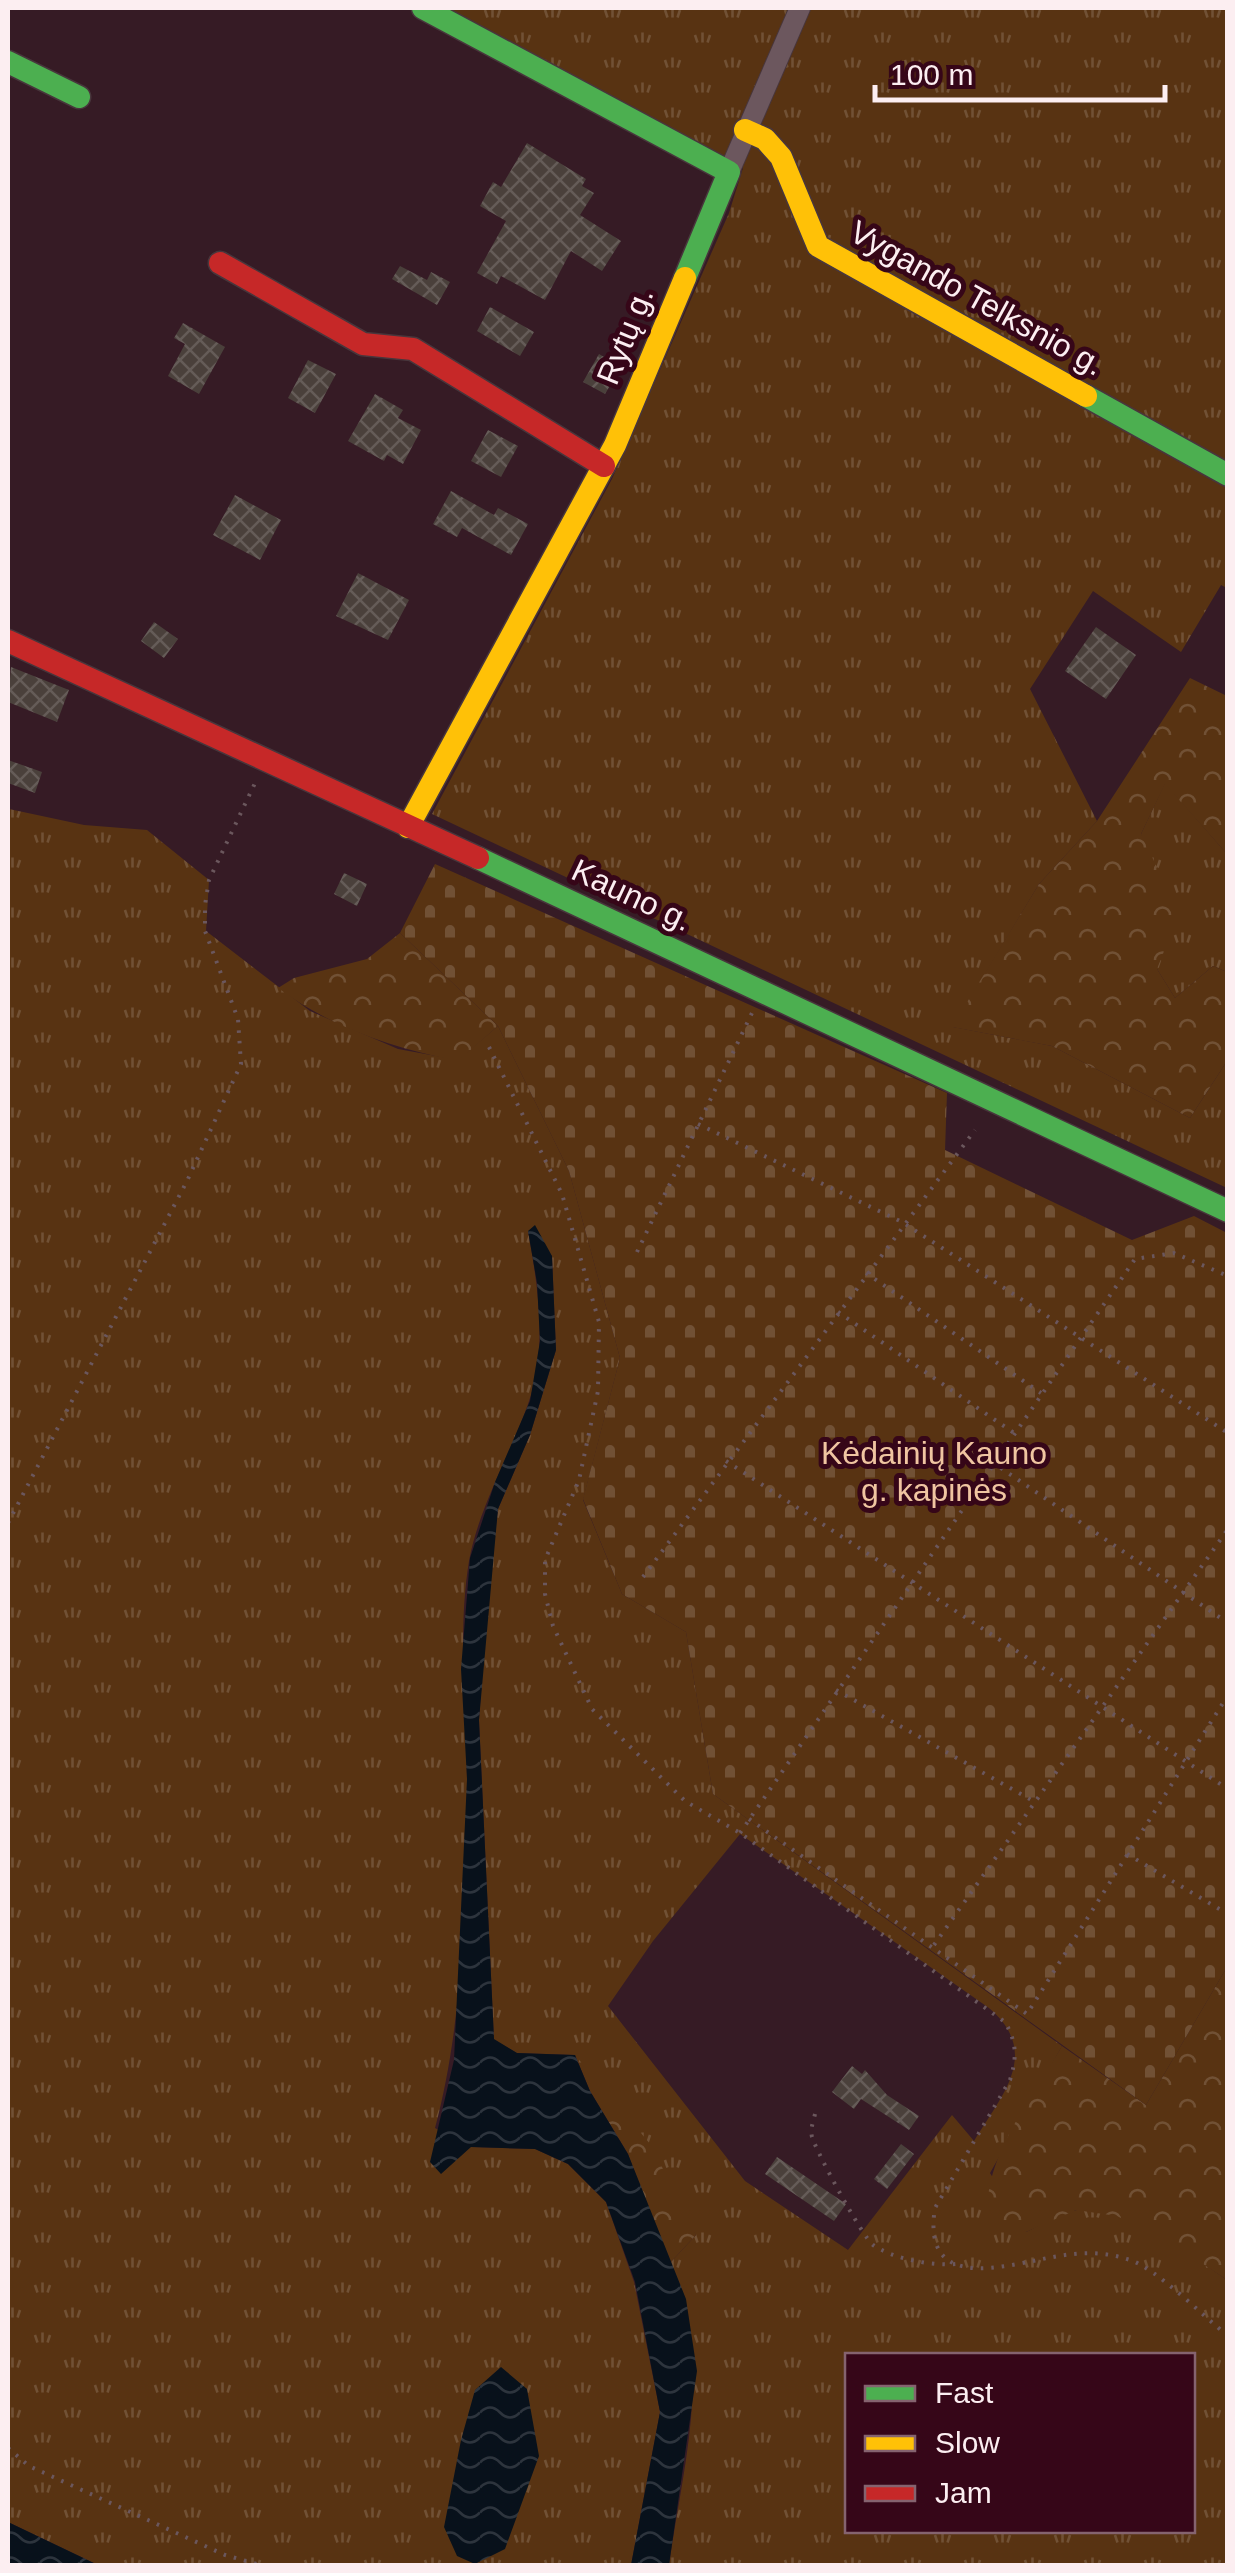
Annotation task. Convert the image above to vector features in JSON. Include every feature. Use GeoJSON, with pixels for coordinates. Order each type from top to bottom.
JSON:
{"type":"FeatureCollection","features":[{"type":"Feature","properties":{"kind":"street"},"geometry":{"type":"LineString","coordinates":[[423,8],[729,172],[800,8]]}},
{"type":"Feature","properties":{"kind":"street"},"geometry":{"type":"LineString","coordinates":[[8,62],[79,97]]}},
{"type":"Feature","properties":{"kind":"street","name":"Vygando Telksnio g."},"geometry":{"type":"LineString","coordinates":[[745,130],[765,140],[782,158],[818,246],[1228,475]]}},
{"type":"Feature","properties":{"kind":"street","name":"Rytų g."},"geometry":{"type":"LineString","coordinates":[[408,827],[604,466],[729,172]]}},
{"type":"Feature","properties":{"kind":"street"},"geometry":{"type":"LineString","coordinates":[[220,263],[363,344],[413,348],[604,466]]}},
{"type":"Feature","properties":{"kind":"street","name":"Kauno g."},"geometry":{"type":"LineString","coordinates":[[8,641],[985,1093],[1228,1211]]}},
{"type":"Feature","properties":{"kind":"path"},"geometry":{"type":"LineString","coordinates":[[8,1523],[187,1180],[240,1064],[243,1042],[238,1019],[206,932],[205,905],[209,880],[265,762]]}},
{"type":"Feature","properties":{"kind":"path"},"geometry":{"type":"LineString","coordinates":[[637,1252],[753,1012]]}},
{"type":"Feature","properties":{"kind":"path"},"geometry":{"type":"LineString","coordinates":[[489,1047],[562,1194],[599,1322],[598,1391],[582,1462],[546,1560],[545,1594],[553,1626],[592,1710],[685,1801],[740,1833],[1005,2022],[1015,2040],[1010,2080],[935,2208],[932,2227],[936,2242],[958,2264]]}},
{"type":"Feature","properties":{"kind":"path"},"geometry":{"type":"LineString","coordinates":[[698,1124],[902,1222],[1228,1432]]}},
{"type":"Feature","properties":{"kind":"path"},"geometry":{"type":"LineString","coordinates":[[642,1577],[902,1222],[975,1130]]}},
{"type":"Feature","properties":{"kind":"path"},"geometry":{"type":"LineString","coordinates":[[740,1833],[992,1462],[1135,1260],[1174,1253],[1228,1276]]}},
{"type":"Feature","properties":{"kind":"path"},"geometry":{"type":"LineString","coordinates":[[866,1272],[1041,1394]]}},
{"type":"Feature","properties":{"kind":"path"},"geometry":{"type":"LineString","coordinates":[[838,1312],[1014,1433]]}},
{"type":"Feature","properties":{"kind":"path"},"geometry":{"type":"LineString","coordinates":[[726,1461],[1184,1764],[1228,1789]]}},
{"type":"Feature","properties":{"kind":"path"},"geometry":{"type":"LineString","coordinates":[[992,1462],[1228,1623]]}},
{"type":"Feature","properties":{"kind":"path"},"geometry":{"type":"LineString","coordinates":[[934,1945],[1228,1530]]}},
{"type":"Feature","properties":{"kind":"path"},"geometry":{"type":"LineString","coordinates":[[836,1690],[1035,1802]]}},
{"type":"Feature","properties":{"kind":"path"},"geometry":{"type":"LineString","coordinates":[[749,1819],[934,1945],[1027,2014],[1228,1695]]}},
{"type":"Feature","properties":{"kind":"path"},"geometry":{"type":"LineString","coordinates":[[1126,1854],[1226,1913]]}},
{"type":"Feature","properties":{"kind":"path"},"geometry":{"type":"LineString","coordinates":[[815,2114],[810,2132],[817,2150],[845,2196],[859,2231],[885,2252],[997,2271],[1053,2257],[1098,2252],[1135,2261],[1228,2336]]}},
{"type":"Feature","properties":{"kind":"path"},"geometry":{"type":"LineString","coordinates":[[8,2448],[30,2466],[225,2554],[264,2566]]}},
{"type":"Feature","properties":{"kind":"green space"},"geometry":{"type":"Polygon","coordinates":[[[443,8],[1227,8],[1227,588],[1221,585],[1181,652],[1093,591],[1030,689],[1097,821],[1039,884],[953,1027],[1052,1046],[1190,1118],[1227,1061],[1227,1188],[432,814],[612,479],[729,213],[743,168],[443,8]]]}},
{"type":"Feature","properties":{"kind":"green space"},"geometry":{"type":"Polygon","coordinates":[[[1190,678],[1227,696],[1227,854],[1165,784],[1141,834],[1179,913],[1157,969],[1175,998],[1213,966],[1227,972],[1227,1061],[1190,1118],[1052,1046],[952,1027],[1039,884],[1097,821],[1190,678]]]}},
{"type":"Feature","properties":{"kind":"green space"},"geometry":{"type":"Polygon","coordinates":[[[1165,783],[1227,854],[1227,972],[1213,966],[1175,998],[1157,969],[1141,834],[1165,783]]]}},
{"type":"Feature","properties":{"kind":"green space"},"geometry":{"type":"Polygon","coordinates":[[[9,809],[84,825],[147,830],[209,880],[206,931],[310,1011],[398,1049],[458,1060],[498,1026],[569,1171],[620,1358],[583,1500],[622,1594],[686,1632],[713,1794],[1062,2046],[990,2173],[1026,2232],[1077,2210],[1117,2215],[1175,2244],[1227,2280],[1228,2565],[669,2565],[687,2451],[693,2375],[683,2300],[669,2264],[696,2235],[575,2055],[517,2053],[494,2040],[479,1720],[488,1593],[498,1509],[530,1435],[556,1350],[552,1256],[528,1231],[539,1318],[538,1362],[528,1404],[480,1521],[465,1588],[464,1912],[458,2001],[435,2128],[471,2147],[535,2149],[568,2164],[606,2202],[634,2282],[660,2412],[631,2565],[98,2565],[8,2522],[9,809]],[[740,1834],[653,1941],[608,2006],[745,2181],[848,2250],[952,2115],[974,2141],[1005,2091],[1015,2058],[1013,2041],[989,2008],[740,1834]]]}},
{"type":"Feature","properties":{"kind":"green space","name":"Kėdainių Kauno g. kapinės"},"geometry":{"type":"Polygon","coordinates":[[[435,864],[947,1093],[945,1150],[1132,1240],[1194,1216],[1227,1233],[1227,1967],[1146,2105],[713,1794],[686,1632],[622,1594],[583,1499],[620,1358],[569,1171],[498,1026],[400,933],[435,864]]]}},
{"type":"Feature","properties":{"kind":"green space"},"geometry":{"type":"Polygon","coordinates":[[[400,933],[498,1026],[458,1061],[364,1035],[278,988],[294,978],[367,959],[400,933]]]}},
{"type":"Feature","properties":{"kind":"green space"},"geometry":{"type":"Polygon","coordinates":[[[1227,1967],[1227,2280],[1173,2244],[1117,2216],[1076,2210],[1026,2232],[990,2223],[988,2201],[999,2155],[1062,2046],[1146,2105],[1227,1967]]]}},
{"type":"Feature","properties":{"kind":"green space"},"geometry":{"type":"Polygon","coordinates":[[[575,2055],[651,2145],[696,2235],[669,2264],[628,2154],[590,2091],[575,2055]]]}},
{"type":"Feature","properties":{"kind":"water"},"geometry":{"type":"Polygon","coordinates":[[[535,1225],[552,1256],[556,1350],[530,1435],[498,1509],[479,1720],[494,2039],[517,2053],[575,2055],[590,2091],[628,2154],[686,2299],[697,2371],[669,2565],[631,2565],[660,2412],[635,2282],[606,2202],[568,2164],[535,2149],[471,2147],[441,2174],[430,2162],[454,2060],[467,1779],[461,1669],[470,1558],[495,1482],[530,1401],[540,1341],[537,1283],[528,1231],[535,1225]]]}},
{"type":"Feature","properties":{"kind":"water"},"geometry":{"type":"Polygon","coordinates":[[[501,2367],[527,2389],[539,2456],[505,2549],[475,2564],[457,2556],[444,2527],[475,2390],[501,2367]]]}},
{"type":"Feature","properties":{"kind":"water"},"geometry":{"type":"Polygon","coordinates":[[[8,2522],[98,2565],[8,2565],[8,2522]]]}},
{"type":"Feature","properties":{"kind":"building"},"geometry":{"type":"Polygon","coordinates":[[[527,143],[586,179],[582,186],[594,193],[580,215],[621,241],[602,271],[571,251],[545,300],[501,276],[497,284],[477,273],[506,221],[480,206],[493,182],[501,187],[527,143]]]}},
{"type":"Feature","properties":{"kind":"building"},"geometry":{"type":"Polygon","coordinates":[[[400,266],[427,280],[431,272],[450,282],[437,305],[392,279],[400,266]]]}},
{"type":"Feature","properties":{"kind":"building"},"geometry":{"type":"Polygon","coordinates":[[[490,307],[534,332],[520,356],[477,331],[490,307]]]}},
{"type":"Feature","properties":{"kind":"building"},"geometry":{"type":"Polygon","coordinates":[[[183,323],[225,347],[199,394],[168,376],[185,344],[174,338],[183,323]]]}},
{"type":"Feature","properties":{"kind":"building"},"geometry":{"type":"Polygon","coordinates":[[[599,354],[621,367],[605,394],[583,382],[599,354]]]}},
{"type":"Feature","properties":{"kind":"building"},"geometry":{"type":"Polygon","coordinates":[[[308,360],[336,374],[315,413],[288,398],[308,360]]]}},
{"type":"Feature","properties":{"kind":"building"},"geometry":{"type":"Polygon","coordinates":[[[375,394],[403,410],[398,418],[421,430],[403,464],[387,455],[384,461],[348,441],[375,394]]]}},
{"type":"Feature","properties":{"kind":"building"},"geometry":{"type":"Polygon","coordinates":[[[488,430],[518,446],[501,477],[471,461],[488,430]]]}},
{"type":"Feature","properties":{"kind":"building"},"geometry":{"type":"Polygon","coordinates":[[[451,491],[494,515],[498,508],[528,524],[511,555],[462,528],[457,537],[433,524],[451,491]]]}},
{"type":"Feature","properties":{"kind":"building"},"geometry":{"type":"Polygon","coordinates":[[[235,495],[281,520],[260,560],[213,535],[235,495]]]}},
{"type":"Feature","properties":{"kind":"building"},"geometry":{"type":"Polygon","coordinates":[[[358,573],[409,600],[388,640],[336,616],[358,573]]]}},
{"type":"Feature","properties":{"kind":"building"},"geometry":{"type":"Polygon","coordinates":[[[154,622],[178,639],[164,658],[141,641],[154,622]]]}},
{"type":"Feature","properties":{"kind":"building"},"geometry":{"type":"Polygon","coordinates":[[[1096,627],[1136,655],[1106,699],[1065,671],[1096,627]]]}},
{"type":"Feature","properties":{"kind":"building"},"geometry":{"type":"Polygon","coordinates":[[[11,667],[69,690],[57,722],[8,702],[11,667]]]}},
{"type":"Feature","properties":{"kind":"building"},"geometry":{"type":"Polygon","coordinates":[[[8,760],[42,772],[35,793],[8,783],[8,760]]]}},
{"type":"Feature","properties":{"kind":"building"},"geometry":{"type":"Polygon","coordinates":[[[344,873],[367,884],[357,906],[334,894],[344,873]]]}},
{"type":"Feature","properties":{"kind":"building"},"geometry":{"type":"Polygon","coordinates":[[[852,2066],[862,2074],[865,2070],[887,2095],[919,2116],[909,2130],[861,2099],[854,2109],[832,2092],[852,2066]]]}},
{"type":"Feature","properties":{"kind":"building"},"geometry":{"type":"Polygon","coordinates":[[[901,2144],[914,2154],[887,2189],[874,2179],[901,2144]]]}},
{"type":"Feature","properties":{"kind":"building"},"geometry":{"type":"Polygon","coordinates":[[[777,2157],[846,2204],[834,2221],[765,2174],[777,2157]]]}},
{"type":"Feature","properties":{"kind":"traffic: fast"},"geometry":{"type":"LineString","coordinates":[[423,8],[729,172],[685,278]]}},
{"type":"Feature","properties":{"kind":"traffic: fast"},"geometry":{"type":"LineString","coordinates":[[8,62],[79,97]]}},
{"type":"Feature","properties":{"kind":"traffic: fast"},"geometry":{"type":"LineString","coordinates":[[1086,396],[1228,475]]}},
{"type":"Feature","properties":{"kind":"traffic: fast"},"geometry":{"type":"LineString","coordinates":[[478,858],[1228,1211]]}},
{"type":"Feature","properties":{"kind":"traffic: slow"},"geometry":{"type":"LineString","coordinates":[[745,130],[765,139],[781,157],[818,246],[1086,396]]}},
{"type":"Feature","properties":{"kind":"traffic: slow"},"geometry":{"type":"LineString","coordinates":[[408,827],[615,445],[685,278]]}},
{"type":"Feature","properties":{"kind":"traffic: jam"},"geometry":{"type":"LineString","coordinates":[[220,263],[363,344],[413,349],[604,466]]}},
{"type":"Feature","properties":{"kind":"traffic: jam"},"geometry":{"type":"LineString","coordinates":[[8,641],[478,858]]}}]}
